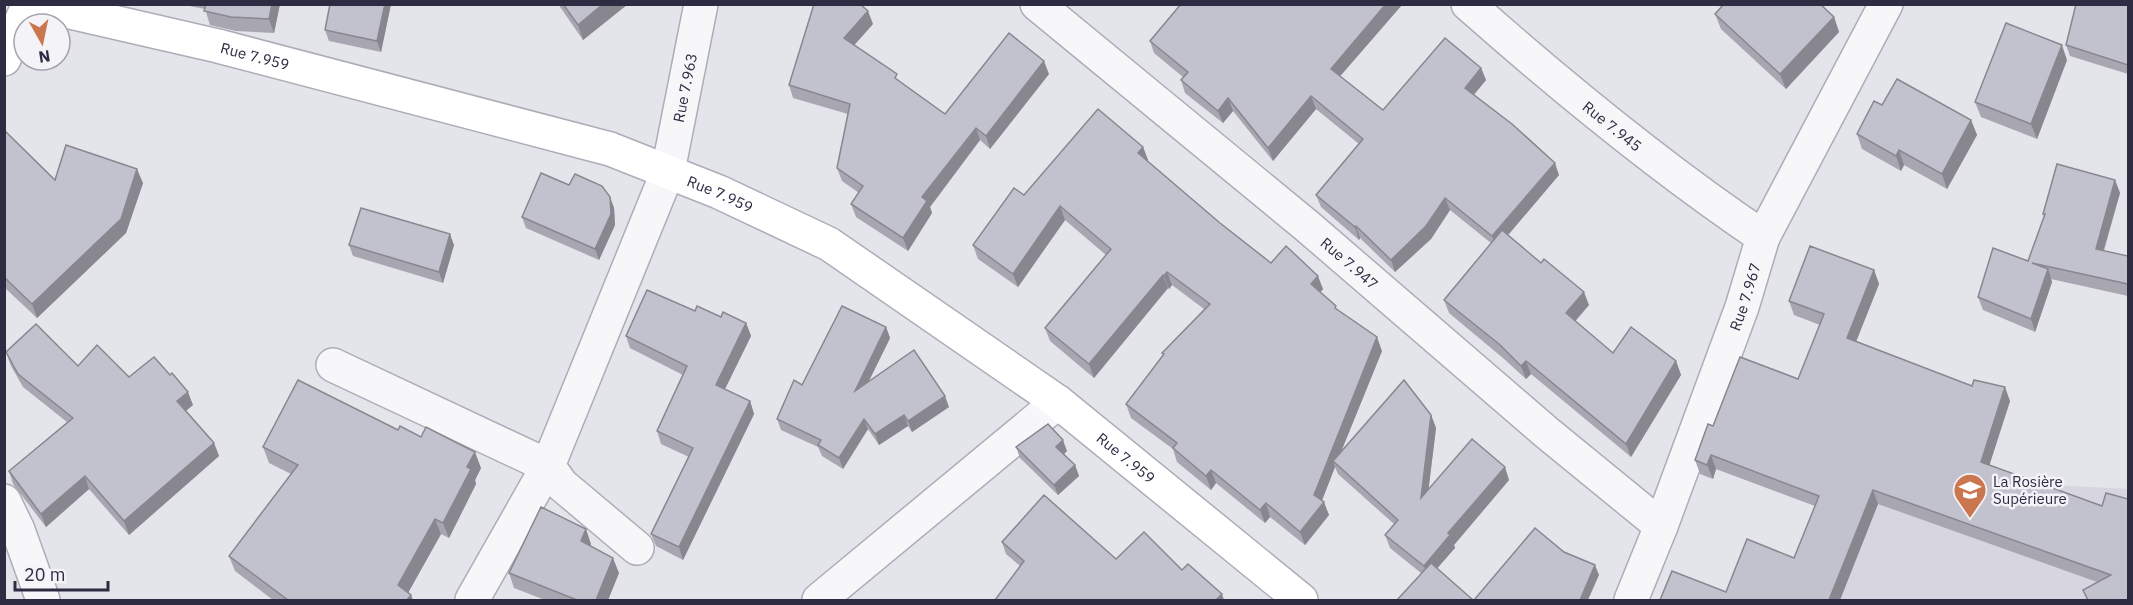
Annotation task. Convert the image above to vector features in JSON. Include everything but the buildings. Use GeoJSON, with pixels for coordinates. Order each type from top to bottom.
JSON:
{"type":"FeatureCollection","features":[{"type":"Feature","properties":{"kind":"street"},"geometry":{"type":"LineString","coordinates":[[4,58],[29,4]]}},
{"type":"Feature","properties":{"kind":"street","name":"Rue 7.959"},"geometry":{"type":"LineString","coordinates":[[34,4],[218,46],[610,149],[719,192],[829,244],[1058,402],[1301,600]]}},
{"type":"Feature","properties":{"kind":"street","name":"Rue 7.963"},"geometry":{"type":"LineString","coordinates":[[472,600],[548,466],[669,171],[701,4]]}},
{"type":"Feature","properties":{"kind":"street","name":"Rue 7.947"},"geometry":{"type":"LineString","coordinates":[[1037,4],[1307,226],[1546,432],[1661,526]]}},
{"type":"Feature","properties":{"kind":"street","name":"Rue 7.945"},"geometry":{"type":"LineString","coordinates":[[1468,4],[1539,66],[1689,185],[1763,237]]}},
{"type":"Feature","properties":{"kind":"street","name":"Rue 7.967"},"geometry":{"type":"LineString","coordinates":[[1631,600],[1661,526],[1742,307],[1763,237],[1886,4]]}},
{"type":"Feature","properties":{"kind":"street"},"geometry":{"type":"LineString","coordinates":[[333,365],[548,466],[568,491],[637,548]]}},
{"type":"Feature","properties":{"kind":"street"},"geometry":{"type":"LineString","coordinates":[[819,600],[1058,402]]}},
{"type":"Feature","properties":{"kind":"street"},"geometry":{"type":"LineString","coordinates":[[4,501],[18,530],[43,600]]}},
{"type":"Feature","properties":{"kind":"shaded area","name":"La Rosière Supérieure"},"geometry":{"type":"Polygon","coordinates":[[[1900,437],[2049,485],[2128,489],[2128,600],[1781,600],[1900,437]]]}},
{"type":"Feature","properties":{"kind":"place","name":"La Rosière Supérieure"},"geometry":{"type":"Point","coordinates":[1970,519]}}]}
